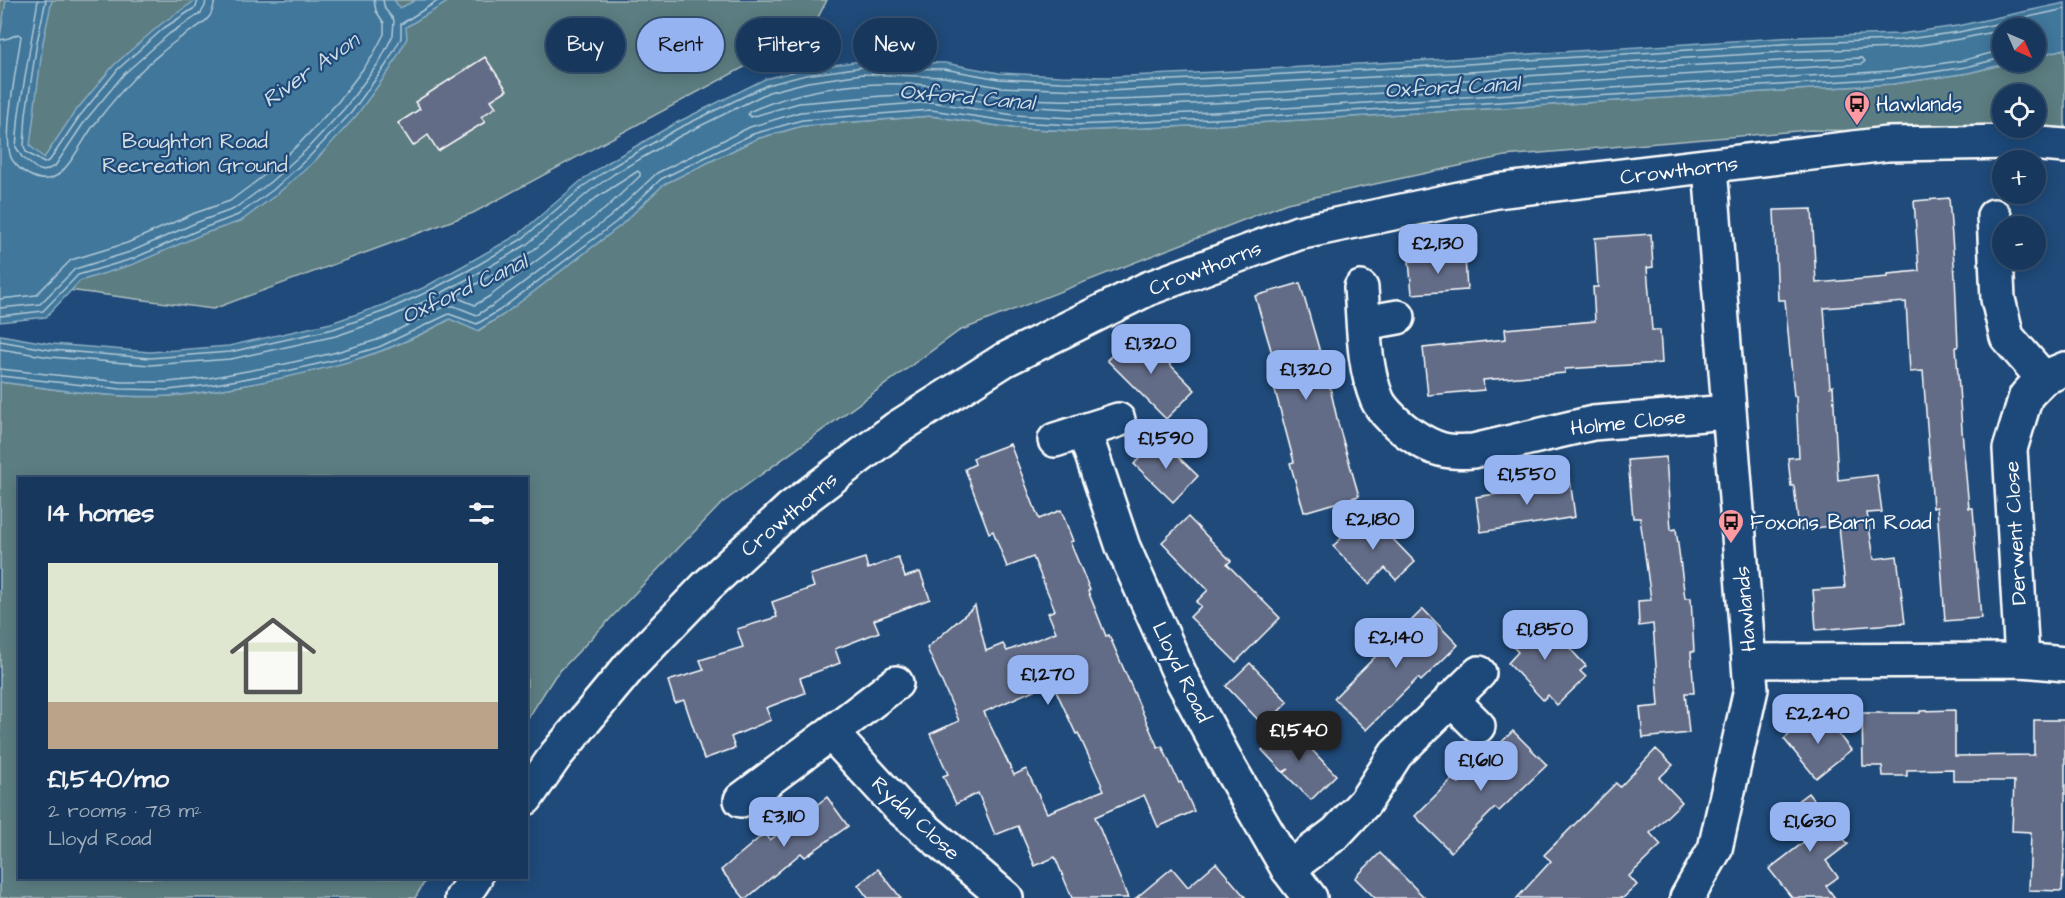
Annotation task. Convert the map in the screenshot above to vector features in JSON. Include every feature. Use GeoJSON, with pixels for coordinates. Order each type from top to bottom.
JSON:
{"type":"FeatureCollection","features":[{"type":"Feature","properties":{"kind":"street","name":"Crowthorns"},"geometry":{"type":"LineString","coordinates":[[528,795],[556,755],[630,666],[707,586],[790,509],[897,428],[1004,360],[1147,289],[1298,233],[1497,190],[1710,167],[1887,144],[2014,142],[2065,146]]}},
{"type":"Feature","properties":{"kind":"street","name":"Hawlands"},"geometry":{"type":"LineString","coordinates":[[1687,898],[1715,849],[1751,689],[1710,167]]}},
{"type":"Feature","properties":{"kind":"street","name":"Derwent Close"},"geometry":{"type":"LineString","coordinates":[[1999,270],[1998,299],[2007,337],[2054,374],[2026,396],[2010,449],[2022,660]]}},
{"type":"Feature","properties":{"kind":"street","name":"Holme Close"},"geometry":{"type":"LineString","coordinates":[[1361,288],[1368,368],[1377,401],[1402,428],[1439,450],[1473,451],[1593,423],[1728,412]]}},
{"type":"Feature","properties":{"kind":"street"},"geometry":{"type":"LineString","coordinates":[[1364,323],[1398,317]]}},
{"type":"Feature","properties":{"kind":"street","name":"Lloyd Road"},"geometry":{"type":"LineString","coordinates":[[1118,420],[1069,436],[1123,547],[1182,679],[1288,869],[1310,898]]}},
{"type":"Feature","properties":{"kind":"street"},"geometry":{"type":"LineString","coordinates":[[1750,661],[2022,660],[2065,664]]}},
{"type":"Feature","properties":{"kind":"street"},"geometry":{"type":"LineString","coordinates":[[1288,869],[1336,833],[1365,802],[1396,754],[1479,673]]}},
{"type":"Feature","properties":{"kind":"street"},"geometry":{"type":"LineString","coordinates":[[741,800],[896,683]]}},
{"type":"Feature","properties":{"kind":"street"},"geometry":{"type":"LineString","coordinates":[[1451,699],[1478,726]]}},
{"type":"Feature","properties":{"kind":"street","name":"Rydal Close"},"geometry":{"type":"LineString","coordinates":[[831,733],[899,807],[1006,898]]}},
{"type":"Feature","properties":{"kind":"street"},"geometry":{"type":"LineString","coordinates":[[462,898],[474,879]]}},
{"type":"Feature","properties":{"kind":"green space","name":"Boughton Road Recreation Ground"},"geometry":{"type":"Polygon","coordinates":[[[0,0],[827,0],[818,18],[736,18],[736,71],[473,213],[213,309],[0,281],[0,0]]]}},
{"type":"Feature","properties":{"kind":"green space"},"geometry":{"type":"Polygon","coordinates":[[[2065,49],[2065,134],[2046,134],[2046,84],[1992,84],[1992,133],[1809,130],[1505,156],[1287,203],[959,331],[722,503],[555,676],[528,718],[528,477],[18,477],[18,879],[426,879],[415,898],[0,898],[0,382],[105,395],[148,397],[179,395],[251,384],[353,360],[402,343],[450,319],[478,331],[503,315],[620,226],[664,184],[756,139],[802,126],[931,116],[1013,128],[1074,131],[1236,124],[1893,84],[1992,67],[1992,72],[2046,72],[2046,54],[2065,49]]]}},
{"type":"Feature","properties":{"kind":"water","name":"River Avon"},"geometry":{"type":"Polygon","coordinates":[[[6,0],[52,0],[43,42],[30,146],[44,158],[74,113],[114,65],[161,24],[196,0],[394,0],[400,8],[416,0],[451,0],[406,27],[407,38],[391,68],[356,116],[315,161],[276,195],[241,221],[203,234],[134,264],[80,281],[46,317],[0,322],[0,37],[6,0]]]}},
{"type":"Feature","properties":{"kind":"water"},"geometry":{"type":"Polygon","coordinates":[[[2065,3],[2065,49],[2046,54],[2046,18],[1995,18],[2065,3]]]}},
{"type":"Feature","properties":{"kind":"water","name":"Oxford Canal"},"geometry":{"type":"Polygon","coordinates":[[[1992,19],[1992,67],[1893,84],[1236,124],[1074,131],[1013,128],[931,116],[802,126],[756,139],[664,184],[620,226],[503,315],[477,331],[450,319],[403,343],[354,360],[251,384],[179,395],[148,397],[105,395],[0,382],[0,335],[52,344],[150,352],[229,346],[331,323],[383,305],[423,288],[519,234],[582,180],[674,124],[765,79],[793,72],[841,72],[841,64],[853,62],[853,72],[937,72],[937,63],[999,73],[1107,77],[1467,58],[1796,37],[1900,34],[1992,19]]]}},
{"type":"Feature","properties":{"kind":"building"},"geometry":{"type":"Polygon","coordinates":[[[485,57],[507,90],[491,100],[496,107],[481,117],[485,122],[438,151],[428,135],[413,146],[398,123],[420,109],[415,102],[485,57]]]}},
{"type":"Feature","properties":{"kind":"building"},"geometry":{"type":"Polygon","coordinates":[[[1949,198],[1963,443],[1969,508],[1973,508],[1981,618],[1945,621],[1937,507],[1933,508],[1923,371],[1910,372],[1906,302],[1824,308],[1830,387],[1833,386],[1838,480],[1877,475],[1882,512],[1867,513],[1874,559],[1897,556],[1905,623],[1816,630],[1813,590],[1845,588],[1839,525],[1799,530],[1788,458],[1799,457],[1796,396],[1794,396],[1785,300],[1778,300],[1774,210],[1812,209],[1816,283],[1888,277],[1888,274],[1919,271],[1914,201],[1949,198]]]}},
{"type":"Feature","properties":{"kind":"building"},"geometry":{"type":"Polygon","coordinates":[[[1651,234],[1653,267],[1647,268],[1652,330],[1660,330],[1662,363],[1565,369],[1565,373],[1483,380],[1484,390],[1428,395],[1423,348],[1506,339],[1505,329],[1595,321],[1593,287],[1598,287],[1595,238],[1651,234]]]}},
{"type":"Feature","properties":{"kind":"building"},"geometry":{"type":"Polygon","coordinates":[[[1465,257],[1467,290],[1412,294],[1409,261],[1465,257]]]}},
{"type":"Feature","properties":{"kind":"building"},"geometry":{"type":"Polygon","coordinates":[[[1300,283],[1325,365],[1338,423],[1359,496],[1304,512],[1290,463],[1294,462],[1272,379],[1279,377],[1255,296],[1300,283]]]}},
{"type":"Feature","properties":{"kind":"building"},"geometry":{"type":"Polygon","coordinates":[[[1137,331],[1195,390],[1166,419],[1107,360],[1137,331]]]}},
{"type":"Feature","properties":{"kind":"building"},"geometry":{"type":"Polygon","coordinates":[[[1159,438],[1198,476],[1173,502],[1134,464],[1159,438]]]}},
{"type":"Feature","properties":{"kind":"building"},"geometry":{"type":"Polygon","coordinates":[[[1010,444],[1039,519],[1061,510],[1073,541],[1070,542],[1106,636],[1109,635],[1158,748],[1162,746],[1194,811],[1158,827],[1144,795],[1095,817],[1128,898],[1072,898],[1055,857],[1035,866],[1018,826],[995,835],[978,793],[956,804],[943,776],[948,774],[930,734],[959,721],[927,648],[975,606],[986,651],[1003,644],[1007,651],[1056,632],[1048,613],[1055,610],[1033,557],[1007,567],[993,531],[989,533],[965,469],[975,464],[973,458],[1010,444]],[[1052,682],[984,712],[1014,775],[1026,769],[1047,813],[1104,790],[1078,733],[1076,734],[1052,682]]]}},
{"type":"Feature","properties":{"kind":"building"},"geometry":{"type":"Polygon","coordinates":[[[1666,457],[1671,530],[1676,529],[1685,598],[1691,598],[1694,693],[1685,693],[1689,733],[1643,738],[1640,708],[1659,706],[1653,624],[1639,626],[1638,601],[1651,600],[1640,518],[1633,518],[1628,460],[1666,457]]]}},
{"type":"Feature","properties":{"kind":"building"},"geometry":{"type":"Polygon","coordinates":[[[1570,479],[1575,517],[1481,532],[1476,497],[1524,490],[1523,484],[1570,479]]]}},
{"type":"Feature","properties":{"kind":"building"},"geometry":{"type":"Polygon","coordinates":[[[1368,513],[1415,562],[1396,580],[1385,568],[1369,584],[1333,546],[1368,513]]]}},
{"type":"Feature","properties":{"kind":"building"},"geometry":{"type":"Polygon","coordinates":[[[1188,517],[1231,561],[1227,564],[1280,618],[1236,662],[1190,617],[1201,606],[1196,602],[1208,590],[1162,542],[1188,517]]]}},
{"type":"Feature","properties":{"kind":"building"},"geometry":{"type":"Polygon","coordinates":[[[898,557],[905,577],[920,572],[930,599],[874,620],[879,632],[835,649],[840,663],[800,678],[805,693],[766,708],[771,720],[731,737],[735,748],[704,759],[684,700],[675,703],[668,681],[704,670],[700,660],[743,647],[737,629],[777,617],[772,602],[814,587],[810,575],[865,558],[868,569],[898,557]]]}},
{"type":"Feature","properties":{"kind":"building"},"geometry":{"type":"Polygon","coordinates":[[[1423,609],[1458,645],[1421,681],[1418,678],[1366,730],[1334,698],[1423,609]]]}},
{"type":"Feature","properties":{"kind":"building"},"geometry":{"type":"Polygon","coordinates":[[[1526,616],[1542,633],[1549,626],[1586,666],[1580,671],[1586,677],[1557,705],[1548,695],[1543,700],[1508,663],[1518,652],[1504,637],[1526,616]]]}},
{"type":"Feature","properties":{"kind":"building"},"geometry":{"type":"Polygon","coordinates":[[[1250,663],[1288,702],[1264,726],[1226,686],[1250,663]]]}},
{"type":"Feature","properties":{"kind":"building"},"geometry":{"type":"Polygon","coordinates":[[[1955,710],[1955,756],[2034,755],[2034,720],[2065,720],[2065,833],[2062,891],[2029,890],[2031,832],[2012,831],[2014,781],[1953,781],[1953,769],[1907,770],[1907,776],[1883,776],[1882,766],[1863,766],[1862,713],[1920,713],[1920,711],[1955,710]]]}},
{"type":"Feature","properties":{"kind":"building"},"geometry":{"type":"Polygon","coordinates":[[[1822,714],[1851,750],[1816,778],[1784,739],[1812,716],[1815,720],[1822,714]]]}},
{"type":"Feature","properties":{"kind":"building"},"geometry":{"type":"Polygon","coordinates":[[[1288,725],[1336,775],[1311,800],[1284,773],[1289,769],[1283,772],[1262,750],[1288,725]]]}},
{"type":"Feature","properties":{"kind":"building"},"geometry":{"type":"Polygon","coordinates":[[[1513,731],[1547,765],[1499,811],[1495,808],[1451,852],[1415,816],[1453,778],[1459,783],[1513,731]]]}},
{"type":"Feature","properties":{"kind":"building"},"geometry":{"type":"Polygon","coordinates":[[[1656,749],[1673,765],[1659,778],[1682,802],[1650,833],[1661,845],[1629,876],[1637,885],[1623,898],[1517,898],[1551,861],[1544,855],[1616,783],[1620,787],[1656,749]]]}},
{"type":"Feature","properties":{"kind":"building"},"geometry":{"type":"Polygon","coordinates":[[[1808,793],[1848,844],[1826,861],[1838,877],[1826,886],[1835,898],[1792,898],[1769,869],[1805,841],[1783,812],[1808,793]]]}},
{"type":"Feature","properties":{"kind":"building"},"geometry":{"type":"Polygon","coordinates":[[[827,797],[848,826],[805,857],[801,853],[747,898],[744,898],[721,870],[765,833],[770,840],[827,797]]]}},
{"type":"Feature","properties":{"kind":"building"},"geometry":{"type":"Polygon","coordinates":[[[1380,853],[1425,898],[1375,898],[1355,878],[1380,853]]]}},
{"type":"Feature","properties":{"kind":"building"},"geometry":{"type":"Polygon","coordinates":[[[1216,863],[1246,898],[1136,898],[1172,868],[1188,887],[1216,863]]]}},
{"type":"Feature","properties":{"kind":"building"},"geometry":{"type":"Polygon","coordinates":[[[878,869],[901,898],[868,898],[858,885],[878,869]]]}},
{"type":"Feature","properties":{"kind":"place","name":"Hawlands"},"geometry":{"type":"Point","coordinates":[1857,127]}},
{"type":"Feature","properties":{"kind":"place","name":"Foxons Barn Road"},"geometry":{"type":"Point","coordinates":[1731,545]}}]}
